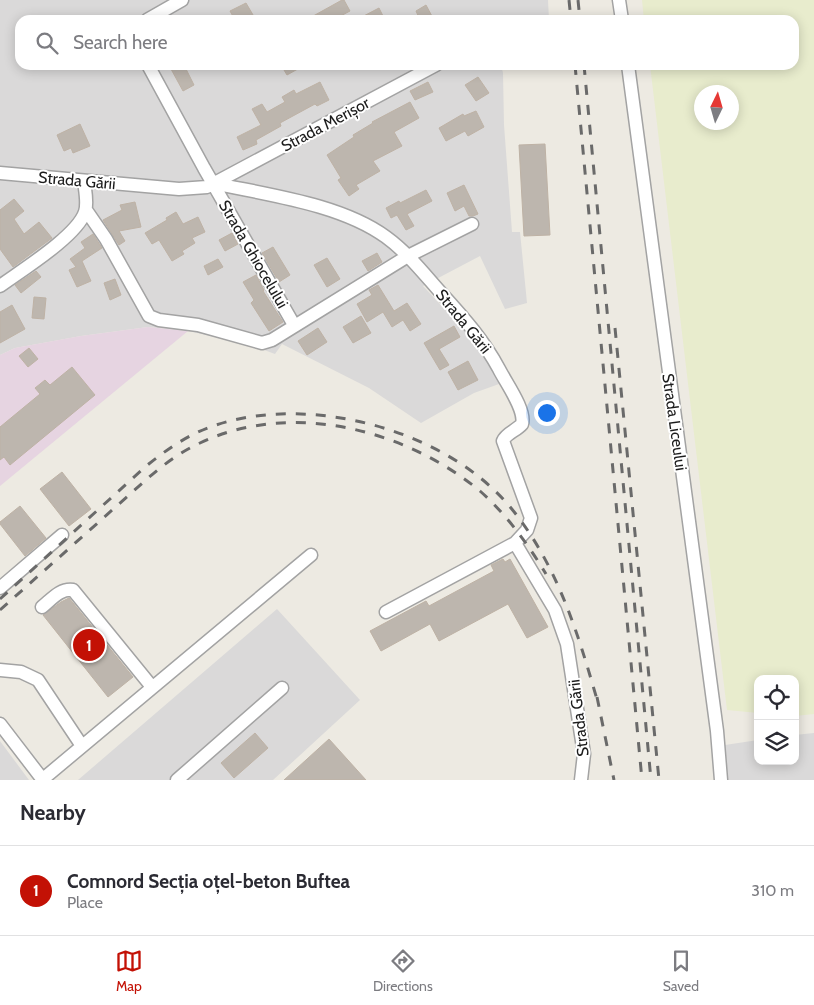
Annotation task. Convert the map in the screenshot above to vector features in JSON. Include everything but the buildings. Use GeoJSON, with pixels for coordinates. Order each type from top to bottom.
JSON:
{"type":"FeatureCollection","features":[{"type":"Feature","properties":{"kind":"street"},"geometry":{"type":"LineString","coordinates":[[156,15],[182,0]]}},
{"type":"Feature","properties":{"kind":"street"},"geometry":{"type":"LineString","coordinates":[[619,0],[621,15]]}},
{"type":"Feature","properties":{"kind":"street","name":"Strada Ghiocelului"},"geometry":{"type":"LineString","coordinates":[[151,70],[294,325]]}},
{"type":"Feature","properties":{"kind":"street","name":"Strada Merișor"},"geometry":{"type":"LineString","coordinates":[[213,183],[427,70]]}},
{"type":"Feature","properties":{"kind":"street","name":"Strada Liceului"},"geometry":{"type":"LineString","coordinates":[[629,70],[717,731],[721,780]]}},
{"type":"Feature","properties":{"kind":"street","name":"Strada Gării"},"geometry":{"type":"LineString","coordinates":[[0,173],[189,189],[213,183],[316,206],[343,214],[372,227],[408,256],[478,334],[522,412],[522,424],[517,430],[507,435],[503,441],[531,518],[527,530],[514,542],[555,610],[567,644],[583,747],[581,780]]}},
{"type":"Feature","properties":{"kind":"street"},"geometry":{"type":"LineString","coordinates":[[0,286],[68,234],[81,221],[86,210],[84,181]]}},
{"type":"Feature","properties":{"kind":"street"},"geometry":{"type":"LineString","coordinates":[[86,210],[106,239],[145,311],[153,319],[198,325],[262,343],[272,340],[408,256],[472,224]]}},
{"type":"Feature","properties":{"kind":"street"},"geometry":{"type":"LineString","coordinates":[[0,588],[62,535]]}},
{"type":"Feature","properties":{"kind":"street"},"geometry":{"type":"LineString","coordinates":[[386,612],[514,542]]}},
{"type":"Feature","properties":{"kind":"street"},"geometry":{"type":"LineString","coordinates":[[0,724],[43,780],[311,555]]}},
{"type":"Feature","properties":{"kind":"street"},"geometry":{"type":"LineString","coordinates":[[42,607],[63,590],[73,590],[152,688]]}},
{"type":"Feature","properties":{"kind":"street"},"geometry":{"type":"LineString","coordinates":[[0,670],[21,672],[38,680],[82,746]]}},
{"type":"Feature","properties":{"kind":"street"},"geometry":{"type":"LineString","coordinates":[[177,780],[282,688]]}},
{"type":"Feature","properties":{"kind":"shaded area"},"geometry":{"type":"Polygon","coordinates":[[[0,0],[548,0],[549,15],[15,15],[15,70],[502,70],[504,125],[512,232],[520,232],[527,303],[505,309],[480,256],[423,286],[469,335],[499,379],[499,384],[474,393],[421,423],[369,388],[282,344],[275,354],[248,344],[188,331],[148,327],[81,336],[15,348],[0,355],[0,0]]]}},
{"type":"Feature","properties":{"kind":"shaded area"},"geometry":{"type":"Polygon","coordinates":[[[148,327],[188,331],[0,486],[0,355],[15,348],[81,336],[148,327]]]}},
{"type":"Feature","properties":{"kind":"shaded area"},"geometry":{"type":"Polygon","coordinates":[[[277,609],[360,700],[273,780],[78,780],[277,609]]]}},
{"type":"Feature","properties":{"kind":"shaded area"},"geometry":{"type":"Polygon","coordinates":[[[814,733],[814,780],[728,780],[725,745],[754,741],[754,765],[799,765],[799,735],[814,733]]]}},
{"type":"Feature","properties":{"kind":"shaded area"},"geometry":{"type":"Polygon","coordinates":[[[0,741],[29,780],[0,780],[0,741]]]}},
{"type":"Feature","properties":{"kind":"green space"},"geometry":{"type":"Polygon","coordinates":[[[642,0],[814,0],[814,714],[799,716],[799,675],[754,675],[754,713],[727,710],[651,70],[799,70],[799,15],[644,15],[642,0]]]}},
{"type":"Feature","properties":{"kind":"railway"},"geometry":{"type":"LineString","coordinates":[[569,0],[570,15]]}},
{"type":"Feature","properties":{"kind":"railway"},"geometry":{"type":"LineString","coordinates":[[578,0],[580,15]]}},
{"type":"Feature","properties":{"kind":"railway"},"geometry":{"type":"LineString","coordinates":[[575,70],[642,780]]}},
{"type":"Feature","properties":{"kind":"railway"},"geometry":{"type":"LineString","coordinates":[[584,70],[651,780]]}},
{"type":"Feature","properties":{"kind":"railway"},"geometry":{"type":"LineString","coordinates":[[615,328],[659,780]]}},
{"type":"Feature","properties":{"kind":"railway"},"geometry":{"type":"LineString","coordinates":[[0,599],[145,467],[186,438],[213,426],[250,417],[290,414],[332,417],[373,425],[413,439],[450,457],[483,480],[511,508],[541,552],[564,600],[574,625],[598,703]]}},
{"type":"Feature","properties":{"kind":"railway"},"geometry":{"type":"LineString","coordinates":[[0,610],[172,459],[200,443],[235,430],[272,424],[309,423],[346,428],[382,437],[417,451],[450,469],[480,491],[499,509],[532,552],[546,574]]}},
{"type":"Feature","properties":{"kind":"railway"},"geometry":{"type":"LineString","coordinates":[[597,697],[614,780]]}},
{"type":"Feature","properties":{"kind":"place","name":"Comnord Secția oțel-beton Buftea"},"geometry":{"type":"Point","coordinates":[89,645]}}]}
